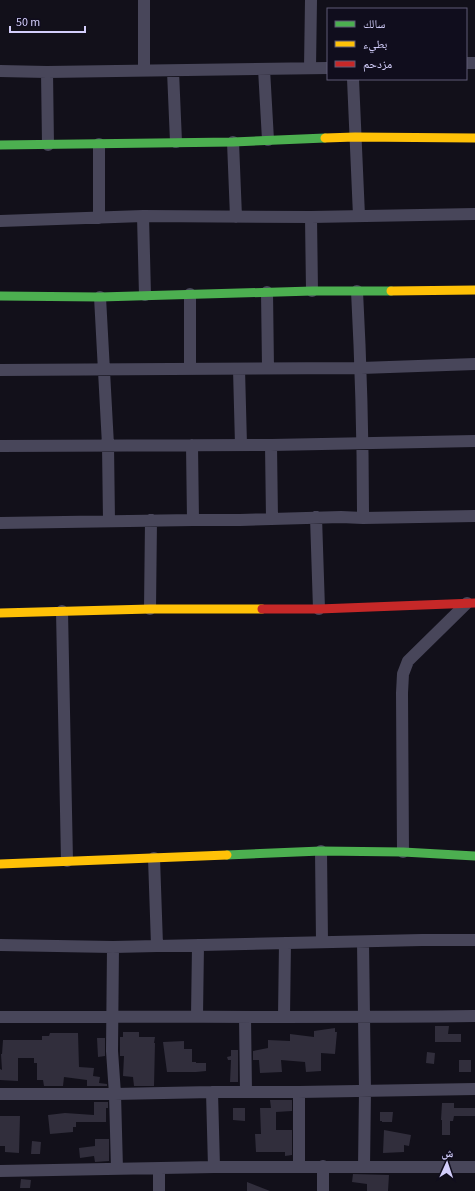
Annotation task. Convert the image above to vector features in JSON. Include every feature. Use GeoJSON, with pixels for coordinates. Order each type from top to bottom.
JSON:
{"type":"FeatureCollection","features":[{"type":"Feature","properties":{"kind":"street"},"geometry":{"type":"LineString","coordinates":[[144,0],[144,70]]}},
{"type":"Feature","properties":{"kind":"street"},"geometry":{"type":"LineString","coordinates":[[310,68],[311,0]]}},
{"type":"Feature","properties":{"kind":"street"},"geometry":{"type":"LineString","coordinates":[[0,71],[173,71],[327,68]]}},
{"type":"Feature","properties":{"kind":"street"},"geometry":{"type":"LineString","coordinates":[[264,69],[268,140]]}},
{"type":"Feature","properties":{"kind":"street"},"geometry":{"type":"LineString","coordinates":[[173,71],[176,142]]}},
{"type":"Feature","properties":{"kind":"street"},"geometry":{"type":"LineString","coordinates":[[47,72],[48,145]]}},
{"type":"Feature","properties":{"kind":"street"},"geometry":{"type":"LineString","coordinates":[[353,80],[359,216]]}},
{"type":"Feature","properties":{"kind":"street"},"geometry":{"type":"LineString","coordinates":[[0,145],[233,142],[355,137],[475,138]]}},
{"type":"Feature","properties":{"kind":"street"},"geometry":{"type":"LineString","coordinates":[[233,142],[236,217]]}},
{"type":"Feature","properties":{"kind":"street"},"geometry":{"type":"LineString","coordinates":[[99,144],[99,218]]}},
{"type":"Feature","properties":{"kind":"street"},"geometry":{"type":"LineString","coordinates":[[0,221],[143,216],[311,217],[475,214]]}},
{"type":"Feature","properties":{"kind":"street"},"geometry":{"type":"LineString","coordinates":[[143,216],[145,295]]}},
{"type":"Feature","properties":{"kind":"street"},"geometry":{"type":"LineString","coordinates":[[311,217],[312,291]]}},
{"type":"Feature","properties":{"kind":"street"},"geometry":{"type":"LineString","coordinates":[[357,290],[363,443],[363,518]]}},
{"type":"Feature","properties":{"kind":"street"},"geometry":{"type":"LineString","coordinates":[[0,296],[100,297],[357,290],[475,290]]}},
{"type":"Feature","properties":{"kind":"street"},"geometry":{"type":"LineString","coordinates":[[267,292],[268,368]]}},
{"type":"Feature","properties":{"kind":"street"},"geometry":{"type":"LineString","coordinates":[[190,294],[190,369]]}},
{"type":"Feature","properties":{"kind":"street"},"geometry":{"type":"LineString","coordinates":[[100,297],[108,446],[109,521]]}},
{"type":"Feature","properties":{"kind":"street"},"geometry":{"type":"LineString","coordinates":[[0,370],[361,368],[475,364]]}},
{"type":"Feature","properties":{"kind":"street"},"geometry":{"type":"LineString","coordinates":[[239,368],[240,445]]}},
{"type":"Feature","properties":{"kind":"street"},"geometry":{"type":"LineString","coordinates":[[0,446],[271,445],[475,441]]}},
{"type":"Feature","properties":{"kind":"street"},"geometry":{"type":"LineString","coordinates":[[192,445],[193,520]]}},
{"type":"Feature","properties":{"kind":"street"},"geometry":{"type":"LineString","coordinates":[[271,445],[272,519]]}},
{"type":"Feature","properties":{"kind":"street"},"geometry":{"type":"LineString","coordinates":[[0,523],[316,517],[363,518],[475,516]]}},
{"type":"Feature","properties":{"kind":"street"},"geometry":{"type":"LineString","coordinates":[[316,517],[319,609]]}},
{"type":"Feature","properties":{"kind":"street"},"geometry":{"type":"LineString","coordinates":[[150,610],[151,520]]}},
{"type":"Feature","properties":{"kind":"street"},"geometry":{"type":"LineString","coordinates":[[0,613],[62,611],[319,609],[471,603]]}},
{"type":"Feature","properties":{"kind":"street"},"geometry":{"type":"LineString","coordinates":[[402,852],[403,674],[408,661],[471,603]]}},
{"type":"Feature","properties":{"kind":"street"},"geometry":{"type":"LineString","coordinates":[[62,611],[67,861]]}},
{"type":"Feature","properties":{"kind":"street"},"geometry":{"type":"LineString","coordinates":[[321,851],[322,942]]}},
{"type":"Feature","properties":{"kind":"street"},"geometry":{"type":"LineString","coordinates":[[0,864],[321,851],[402,852],[475,856]]}},
{"type":"Feature","properties":{"kind":"street"},"geometry":{"type":"LineString","coordinates":[[154,858],[157,945]]}},
{"type":"Feature","properties":{"kind":"street"},"geometry":{"type":"LineString","coordinates":[[0,945],[113,947],[475,940]]}},
{"type":"Feature","properties":{"kind":"street"},"geometry":{"type":"LineString","coordinates":[[363,942],[365,1091],[364,1167]]}},
{"type":"Feature","properties":{"kind":"street"},"geometry":{"type":"LineString","coordinates":[[284,1016],[285,943]]}},
{"type":"Feature","properties":{"kind":"street"},"geometry":{"type":"LineString","coordinates":[[197,1016],[198,945]]}},
{"type":"Feature","properties":{"kind":"street"},"geometry":{"type":"LineString","coordinates":[[113,947],[111,1016],[117,1169]]}},
{"type":"Feature","properties":{"kind":"street"},"geometry":{"type":"LineString","coordinates":[[0,1017],[475,1016]]}},
{"type":"Feature","properties":{"kind":"street"},"geometry":{"type":"LineString","coordinates":[[245,1017],[246,1092]]}},
{"type":"Feature","properties":{"kind":"street"},"geometry":{"type":"LineString","coordinates":[[0,1094],[115,1094],[475,1089]]}},
{"type":"Feature","properties":{"kind":"street"},"geometry":{"type":"LineString","coordinates":[[212,1092],[214,1167]]}},
{"type":"Feature","properties":{"kind":"street"},"geometry":{"type":"LineString","coordinates":[[299,1092],[299,1166]]}},
{"type":"Feature","properties":{"kind":"street"},"geometry":{"type":"LineString","coordinates":[[0,1171],[299,1166],[475,1167]]}},
{"type":"Feature","properties":{"kind":"street"},"geometry":{"type":"LineString","coordinates":[[323,1166],[323,1191]]}},
{"type":"Feature","properties":{"kind":"street"},"geometry":{"type":"LineString","coordinates":[[159,1169],[159,1191]]}},
{"type":"Feature","properties":{"kind":"building"},"geometry":{"type":"Polygon","coordinates":[[[435,1026],[449,1026],[448,1034],[461,1034],[461,1042],[435,1042],[435,1026]]]}},
{"type":"Feature","properties":{"kind":"building"},"geometry":{"type":"Polygon","coordinates":[[[335,1028],[335,1032],[337,1032],[335,1054],[321,1053],[321,1071],[306,1072],[305,1062],[281,1060],[282,1072],[260,1073],[259,1060],[253,1060],[253,1051],[268,1048],[268,1040],[290,1041],[290,1034],[314,1037],[314,1031],[335,1028]]]}},
{"type":"Feature","properties":{"kind":"building"},"geometry":{"type":"Polygon","coordinates":[[[123,1032],[139,1032],[139,1037],[155,1037],[154,1086],[134,1086],[133,1077],[123,1076],[124,1056],[120,1056],[120,1037],[123,1037],[123,1032]]]}},
{"type":"Feature","properties":{"kind":"building"},"geometry":{"type":"Polygon","coordinates":[[[50,1033],[78,1033],[79,1067],[94,1068],[93,1076],[100,1077],[99,1083],[107,1084],[107,1086],[87,1086],[87,1080],[64,1077],[63,1086],[44,1086],[43,1080],[37,1080],[37,1063],[34,1063],[34,1058],[18,1058],[18,1081],[0,1080],[0,1069],[2,1070],[1,1054],[3,1040],[42,1040],[42,1036],[49,1036],[50,1033]]]}},
{"type":"Feature","properties":{"kind":"building"},"geometry":{"type":"Polygon","coordinates":[[[97,1038],[105,1038],[105,1056],[98,1057],[97,1038]]]}},
{"type":"Feature","properties":{"kind":"building"},"geometry":{"type":"Polygon","coordinates":[[[184,1041],[184,1049],[192,1049],[192,1062],[206,1063],[206,1071],[167,1072],[163,1042],[184,1041]]]}},
{"type":"Feature","properties":{"kind":"building"},"geometry":{"type":"Polygon","coordinates":[[[231,1050],[238,1050],[238,1082],[230,1082],[231,1060],[228,1060],[227,1057],[231,1056],[231,1050]]]}},
{"type":"Feature","properties":{"kind":"building"},"geometry":{"type":"Polygon","coordinates":[[[427,1052],[435,1053],[434,1064],[426,1063],[427,1052]]]}},
{"type":"Feature","properties":{"kind":"building"},"geometry":{"type":"Polygon","coordinates":[[[459,1060],[471,1060],[471,1072],[459,1072],[459,1060]]]}},
{"type":"Feature","properties":{"kind":"building"},"geometry":{"type":"Polygon","coordinates":[[[270,1100],[292,1100],[292,1111],[276,1112],[276,1130],[292,1130],[292,1155],[285,1156],[285,1152],[256,1152],[255,1134],[261,1134],[260,1108],[271,1108],[270,1100]]]}},
{"type":"Feature","properties":{"kind":"building"},"geometry":{"type":"Polygon","coordinates":[[[94,1102],[108,1102],[108,1108],[106,1108],[106,1122],[76,1122],[76,1127],[73,1127],[73,1132],[50,1134],[48,1115],[65,1113],[94,1115],[94,1102]]]}},
{"type":"Feature","properties":{"kind":"building"},"geometry":{"type":"Polygon","coordinates":[[[442,1103],[454,1103],[454,1108],[475,1108],[475,1116],[454,1116],[453,1121],[450,1121],[450,1135],[442,1135],[442,1103]]]}},
{"type":"Feature","properties":{"kind":"building"},"geometry":{"type":"Polygon","coordinates":[[[233,1108],[245,1108],[245,1121],[233,1120],[233,1108]]]}},
{"type":"Feature","properties":{"kind":"building"},"geometry":{"type":"Polygon","coordinates":[[[380,1112],[393,1112],[392,1122],[380,1121],[380,1112]]]}},
{"type":"Feature","properties":{"kind":"building"},"geometry":{"type":"Polygon","coordinates":[[[0,1116],[20,1116],[19,1153],[5,1152],[5,1146],[0,1146],[0,1116]]]}},
{"type":"Feature","properties":{"kind":"building"},"geometry":{"type":"Polygon","coordinates":[[[384,1130],[411,1135],[409,1146],[404,1145],[404,1152],[383,1153],[384,1130]]]}},
{"type":"Feature","properties":{"kind":"building"},"geometry":{"type":"Polygon","coordinates":[[[95,1139],[109,1139],[109,1161],[95,1162],[94,1156],[80,1158],[79,1148],[95,1146],[95,1139]]]}},
{"type":"Feature","properties":{"kind":"building"},"geometry":{"type":"Polygon","coordinates":[[[32,1141],[41,1142],[40,1154],[31,1154],[32,1141]]]}},
{"type":"Feature","properties":{"kind":"building"},"geometry":{"type":"Polygon","coordinates":[[[353,1174],[389,1175],[388,1191],[367,1191],[367,1184],[352,1182],[353,1174]]]}},
{"type":"Feature","properties":{"kind":"building"},"geometry":{"type":"Polygon","coordinates":[[[21,1179],[31,1180],[30,1188],[20,1188],[21,1179]]]}},
{"type":"Feature","properties":{"kind":"building"},"geometry":{"type":"Polygon","coordinates":[[[247,1182],[270,1191],[247,1191],[247,1182]]]}},
{"type":"Feature","properties":{"kind":"traffic: fast"},"geometry":{"type":"LineString","coordinates":[[0,145],[233,142],[325,138]]}},
{"type":"Feature","properties":{"kind":"traffic: fast"},"geometry":{"type":"LineString","coordinates":[[0,296],[100,297],[312,291],[391,291]]}},
{"type":"Feature","properties":{"kind":"traffic: fast"},"geometry":{"type":"LineString","coordinates":[[227,855],[321,851],[403,852],[475,856]]}},
{"type":"Feature","properties":{"kind":"traffic: slow"},"geometry":{"type":"LineString","coordinates":[[325,138],[475,138]]}},
{"type":"Feature","properties":{"kind":"traffic: slow"},"geometry":{"type":"LineString","coordinates":[[391,291],[475,290]]}},
{"type":"Feature","properties":{"kind":"traffic: slow"},"geometry":{"type":"LineString","coordinates":[[0,613],[150,609],[262,609]]}},
{"type":"Feature","properties":{"kind":"traffic: slow"},"geometry":{"type":"LineString","coordinates":[[0,864],[227,855]]}},
{"type":"Feature","properties":{"kind":"traffic: jam"},"geometry":{"type":"LineString","coordinates":[[262,609],[319,609],[475,603]]}}]}
